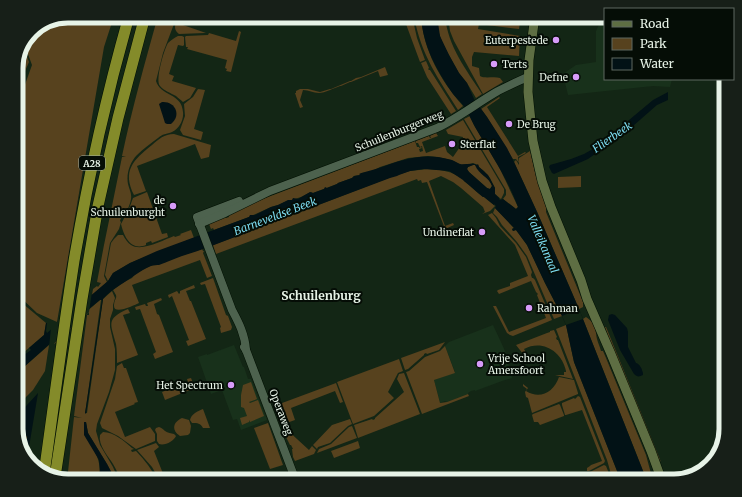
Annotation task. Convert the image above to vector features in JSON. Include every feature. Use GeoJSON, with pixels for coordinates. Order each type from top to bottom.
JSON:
{"type":"FeatureCollection","features":[{"type":"Feature","properties":{"kind":"highway","name":"A28"},"geometry":{"type":"LineString","coordinates":[[45,467],[74,261],[102,118],[126,23]]}},
{"type":"Feature","properties":{"kind":"highway","name":"A28"},"geometry":{"type":"LineString","coordinates":[[57,473],[78,322],[98,206],[129,74],[143,23]]}},
{"type":"Feature","properties":{"kind":"highway","name":"A28"},"geometry":{"type":"LineString","coordinates":[[63,473],[69,422],[68,393]]}},
{"type":"Feature","properties":{"kind":"highway","name":"A28"},"geometry":{"type":"LineString","coordinates":[[40,464],[52,416]]}},
{"type":"Feature","properties":{"kind":"main road"},"geometry":{"type":"LineString","coordinates":[[535,23],[529,60],[528,92],[531,128],[538,166],[551,207],[581,280],[589,305],[607,344],[660,474]]}},
{"type":"Feature","properties":{"kind":"main road"},"geometry":{"type":"LineString","coordinates":[[653,455],[662,474]]}},
{"type":"Feature","properties":{"kind":"street","name":"Schuilenburgerweg"},"geometry":{"type":"LineString","coordinates":[[198,221],[225,214],[270,191],[447,124],[507,86],[528,77]]}},
{"type":"Feature","properties":{"kind":"street","name":"Operaweg"},"geometry":{"type":"LineString","coordinates":[[198,221],[232,310],[233,322],[241,343],[246,350],[293,474]]}},
{"type":"Feature","properties":{"kind":"shaded area"},"geometry":{"type":"Polygon","coordinates":[[[600,23],[604,23],[604,80],[672,80],[670,87],[653,86],[568,95],[563,74],[576,65],[596,62],[596,31],[600,23]]]}},
{"type":"Feature","properties":{"kind":"shaded area","name":"Vrije School Amersfoort"},"geometry":{"type":"Polygon","coordinates":[[[493,325],[505,351],[512,378],[475,391],[471,391],[468,394],[447,402],[445,401],[440,403],[434,380],[455,372],[445,346],[449,342],[493,325]]]}},
{"type":"Feature","properties":{"kind":"shaded area","name":"Het Spectrum"},"geometry":{"type":"Polygon","coordinates":[[[234,345],[248,379],[251,379],[267,420],[241,430],[237,419],[233,420],[222,390],[211,394],[198,357],[234,345]]]}},
{"type":"Feature","properties":{"kind":"green space"},"geometry":{"type":"Polygon","coordinates":[[[68,23],[112,23],[104,47],[57,322],[37,313],[23,300],[23,90],[32,65],[27,50],[36,36],[51,26],[68,23]]]}},
{"type":"Feature","properties":{"kind":"green space"},"geometry":{"type":"Polygon","coordinates":[[[156,23],[174,23],[163,53],[156,81],[162,90],[179,101],[182,106],[183,118],[177,129],[160,137],[137,155],[132,161],[128,176],[128,184],[131,195],[130,202],[123,218],[121,218],[119,229],[110,243],[104,276],[107,282],[92,295],[93,289],[97,286],[98,287],[101,283],[97,282],[104,245],[122,157],[126,157],[122,156],[134,103],[156,23]]]}},
{"type":"Feature","properties":{"kind":"green space"},"geometry":{"type":"Polygon","coordinates":[[[176,23],[184,23],[183,25],[206,33],[179,34],[175,28],[176,23]]]}},
{"type":"Feature","properties":{"kind":"green space"},"geometry":{"type":"Polygon","coordinates":[[[406,23],[414,23],[425,60],[420,62],[406,23]]]}},
{"type":"Feature","properties":{"kind":"green space"},"geometry":{"type":"Polygon","coordinates":[[[416,23],[422,23],[425,41],[434,64],[447,86],[463,106],[458,110],[431,66],[416,23]]]}},
{"type":"Feature","properties":{"kind":"green space"},"geometry":{"type":"Polygon","coordinates":[[[438,23],[446,23],[454,48],[464,67],[482,94],[476,98],[459,73],[442,42],[438,23]]]}},
{"type":"Feature","properties":{"kind":"green space"},"geometry":{"type":"Polygon","coordinates":[[[449,23],[520,23],[519,29],[479,24],[478,29],[520,36],[519,56],[474,52],[472,57],[472,66],[479,68],[480,76],[500,78],[503,82],[483,94],[450,31],[449,23]]]}},
{"type":"Feature","properties":{"kind":"green space"},"geometry":{"type":"Polygon","coordinates":[[[239,31],[241,32],[231,72],[226,71],[227,69],[225,68],[227,60],[187,49],[188,47],[186,47],[186,36],[208,35],[209,33],[236,41],[239,31]]]}},
{"type":"Feature","properties":{"kind":"green space"},"geometry":{"type":"Polygon","coordinates":[[[178,36],[184,37],[184,45],[178,45],[169,74],[174,76],[172,81],[196,88],[190,98],[183,102],[176,96],[163,89],[159,83],[162,58],[166,47],[169,42],[178,36]]]}},
{"type":"Feature","properties":{"kind":"green space"},"geometry":{"type":"Polygon","coordinates":[[[26,53],[29,62],[23,76],[23,65],[26,53]]]}},
{"type":"Feature","properties":{"kind":"green space"},"geometry":{"type":"Polygon","coordinates":[[[426,61],[429,68],[428,69],[456,111],[451,114],[427,77],[421,63],[426,61]]]}},
{"type":"Feature","properties":{"kind":"green space"},"geometry":{"type":"Polygon","coordinates":[[[385,67],[388,75],[380,77],[378,71],[321,93],[303,90],[300,100],[303,107],[300,108],[295,93],[300,89],[308,89],[320,92],[385,67]]]}},
{"type":"Feature","properties":{"kind":"green space"},"geometry":{"type":"Polygon","coordinates":[[[198,89],[205,90],[194,129],[203,132],[201,140],[183,135],[180,130],[185,116],[184,104],[193,97],[198,89]]]}},
{"type":"Feature","properties":{"kind":"green space"},"geometry":{"type":"Polygon","coordinates":[[[499,97],[500,98],[487,107],[518,156],[525,152],[526,153],[518,157],[519,163],[516,159],[513,159],[481,109],[499,97]]]}},
{"type":"Feature","properties":{"kind":"green space"},"geometry":{"type":"Polygon","coordinates":[[[470,116],[500,169],[518,207],[516,209],[503,199],[506,195],[506,190],[464,119],[470,116]]]}},
{"type":"Feature","properties":{"kind":"green space"},"geometry":{"type":"Polygon","coordinates":[[[463,120],[504,189],[501,199],[495,194],[495,188],[490,178],[478,165],[473,163],[461,165],[451,160],[428,156],[408,158],[380,167],[370,172],[361,173],[360,175],[354,176],[337,184],[313,193],[311,192],[214,230],[213,228],[211,229],[209,224],[225,217],[229,217],[229,215],[255,202],[415,141],[417,147],[422,148],[419,149],[420,152],[423,151],[422,146],[420,147],[416,141],[429,136],[431,138],[430,136],[436,133],[438,136],[422,142],[426,153],[445,146],[447,152],[453,157],[462,144],[463,137],[448,134],[446,130],[463,120]]]}},
{"type":"Feature","properties":{"kind":"green space"},"geometry":{"type":"Polygon","coordinates":[[[174,134],[211,145],[209,157],[201,159],[195,144],[137,166],[146,191],[134,195],[129,179],[131,167],[145,150],[159,139],[167,135],[174,134]]]}},
{"type":"Feature","properties":{"kind":"green space"},"geometry":{"type":"Polygon","coordinates":[[[530,151],[536,177],[546,207],[546,212],[583,302],[583,307],[579,309],[514,162],[516,160],[519,165],[519,158],[530,151]]]}},
{"type":"Feature","properties":{"kind":"green space"},"geometry":{"type":"Polygon","coordinates":[[[475,165],[490,181],[492,186],[490,189],[469,172],[467,169],[468,167],[475,165]]]}},
{"type":"Feature","properties":{"kind":"green space"},"geometry":{"type":"Polygon","coordinates":[[[428,169],[447,171],[459,176],[495,206],[490,211],[482,214],[485,212],[483,207],[453,182],[441,176],[429,181],[445,226],[453,223],[454,225],[445,229],[427,182],[422,183],[421,180],[418,181],[417,179],[216,254],[213,245],[391,177],[410,171],[428,169]]]}},
{"type":"Feature","properties":{"kind":"green space"},"geometry":{"type":"Polygon","coordinates":[[[581,176],[581,187],[558,188],[558,177],[581,176]]]}},
{"type":"Feature","properties":{"kind":"green space"},"geometry":{"type":"Polygon","coordinates":[[[147,192],[162,234],[167,233],[168,237],[152,243],[151,241],[146,243],[146,245],[136,246],[129,242],[126,238],[121,224],[133,198],[147,192]]]}},
{"type":"Feature","properties":{"kind":"green space"},"geometry":{"type":"Polygon","coordinates":[[[495,208],[514,228],[512,229],[513,231],[516,230],[527,245],[562,316],[554,319],[527,256],[493,213],[495,208]]]}},
{"type":"Feature","properties":{"kind":"green space"},"geometry":{"type":"Polygon","coordinates":[[[492,213],[500,226],[516,243],[526,257],[532,272],[532,278],[535,280],[552,320],[513,336],[507,333],[493,306],[496,306],[509,332],[546,318],[537,295],[538,294],[531,281],[499,294],[497,291],[510,286],[510,283],[528,276],[515,245],[488,215],[492,213]]]}},
{"type":"Feature","properties":{"kind":"green space"},"geometry":{"type":"Polygon","coordinates":[[[191,230],[194,238],[130,263],[113,273],[108,281],[105,275],[111,243],[118,235],[123,235],[131,245],[141,247],[152,245],[191,230]]]}},
{"type":"Feature","properties":{"kind":"green space"},"geometry":{"type":"Polygon","coordinates":[[[202,249],[212,276],[207,278],[200,260],[132,285],[139,303],[120,310],[115,308],[114,305],[116,296],[113,290],[132,278],[136,273],[152,265],[166,262],[168,260],[202,249]]]}},
{"type":"Feature","properties":{"kind":"green space"},"geometry":{"type":"Polygon","coordinates":[[[213,278],[226,315],[228,316],[232,327],[231,330],[221,333],[221,327],[205,284],[201,285],[200,283],[213,278]]]}},
{"type":"Feature","properties":{"kind":"green space"},"geometry":{"type":"Polygon","coordinates":[[[194,285],[195,288],[186,291],[206,339],[188,346],[186,341],[189,340],[172,296],[169,298],[168,295],[177,291],[179,294],[180,291],[194,285]]]}},
{"type":"Feature","properties":{"kind":"green space"},"geometry":{"type":"Polygon","coordinates":[[[112,291],[115,298],[110,319],[110,327],[115,349],[115,370],[96,431],[100,445],[116,474],[112,474],[88,433],[86,422],[84,433],[99,461],[99,474],[68,474],[74,417],[82,418],[74,416],[87,315],[89,315],[89,312],[54,344],[54,340],[101,300],[85,413],[87,413],[103,299],[112,291]]]}},
{"type":"Feature","properties":{"kind":"green space"},"geometry":{"type":"Polygon","coordinates":[[[161,298],[162,300],[154,304],[173,352],[155,359],[153,354],[156,352],[140,309],[136,310],[135,307],[145,304],[148,306],[147,303],[161,298]]]}},
{"type":"Feature","properties":{"kind":"green space"},"geometry":{"type":"Polygon","coordinates":[[[23,304],[46,323],[44,335],[23,353],[23,304]]]}},
{"type":"Feature","properties":{"kind":"green space"},"geometry":{"type":"Polygon","coordinates":[[[128,309],[130,313],[123,315],[138,355],[117,363],[112,323],[116,316],[128,309]]]}},
{"type":"Feature","properties":{"kind":"green space"},"geometry":{"type":"Polygon","coordinates":[[[586,317],[594,326],[601,351],[603,351],[646,455],[651,474],[644,474],[583,319],[586,317]]]}},
{"type":"Feature","properties":{"kind":"green space"},"geometry":{"type":"Polygon","coordinates":[[[566,325],[574,362],[618,474],[611,474],[607,460],[556,329],[566,325]]]}},
{"type":"Feature","properties":{"kind":"green space"},"geometry":{"type":"Polygon","coordinates":[[[606,327],[661,462],[657,456],[606,327]]]}},
{"type":"Feature","properties":{"kind":"green space"},"geometry":{"type":"Polygon","coordinates":[[[554,330],[573,379],[555,375],[564,375],[564,372],[566,371],[560,358],[550,349],[538,345],[524,349],[529,358],[527,359],[516,345],[554,330]]]}},
{"type":"Feature","properties":{"kind":"green space"},"geometry":{"type":"Polygon","coordinates":[[[445,342],[439,350],[424,354],[405,370],[401,358],[445,342]]]}},
{"type":"Feature","properties":{"kind":"green space"},"geometry":{"type":"Polygon","coordinates":[[[49,345],[45,371],[33,390],[23,400],[23,368],[49,345]]]}},
{"type":"Feature","properties":{"kind":"green space"},"geometry":{"type":"Polygon","coordinates":[[[445,346],[455,373],[434,380],[440,403],[468,394],[469,396],[422,414],[406,372],[425,357],[440,351],[445,346]]]}},
{"type":"Feature","properties":{"kind":"green space"},"geometry":{"type":"Polygon","coordinates":[[[399,359],[403,371],[398,373],[388,392],[394,398],[374,416],[353,424],[337,382],[399,359]]]}},
{"type":"Feature","properties":{"kind":"green space"},"geometry":{"type":"Polygon","coordinates":[[[122,363],[124,368],[126,368],[138,402],[115,412],[125,437],[150,427],[155,434],[155,441],[136,449],[118,436],[102,428],[100,423],[115,379],[117,366],[122,363]]]}},
{"type":"Feature","properties":{"kind":"green space"},"geometry":{"type":"Polygon","coordinates":[[[404,373],[420,414],[358,438],[354,425],[375,419],[404,392],[397,379],[399,374],[404,373]]]}},
{"type":"Feature","properties":{"kind":"green space"},"geometry":{"type":"Polygon","coordinates":[[[559,377],[574,380],[578,394],[532,413],[528,398],[526,397],[525,392],[527,389],[523,386],[523,384],[528,388],[526,391],[536,395],[546,393],[554,387],[559,377]]]}},
{"type":"Feature","properties":{"kind":"green space"},"geometry":{"type":"Polygon","coordinates":[[[191,378],[195,388],[165,400],[162,392],[188,382],[187,379],[191,378]]]}},
{"type":"Feature","properties":{"kind":"green space"},"geometry":{"type":"Polygon","coordinates":[[[251,382],[257,399],[249,402],[258,400],[264,416],[250,422],[249,420],[249,422],[242,425],[240,418],[247,416],[244,408],[241,407],[243,385],[251,382]]]}},
{"type":"Feature","properties":{"kind":"green space"},"geometry":{"type":"Polygon","coordinates":[[[336,383],[343,402],[340,403],[335,391],[291,408],[295,420],[281,425],[274,406],[336,383]]]}},
{"type":"Feature","properties":{"kind":"green space"},"geometry":{"type":"Polygon","coordinates":[[[578,396],[580,397],[605,461],[589,471],[587,471],[587,468],[602,461],[582,410],[565,415],[562,405],[562,403],[574,398],[575,399],[578,396]]]}},
{"type":"Feature","properties":{"kind":"green space"},"geometry":{"type":"Polygon","coordinates":[[[559,404],[564,416],[540,425],[538,422],[534,422],[533,414],[559,404]]]}},
{"type":"Feature","properties":{"kind":"green space"},"geometry":{"type":"Polygon","coordinates":[[[203,409],[210,428],[203,428],[200,424],[192,423],[190,420],[193,414],[203,409]]]}},
{"type":"Feature","properties":{"kind":"green space"},"geometry":{"type":"Polygon","coordinates":[[[182,418],[189,420],[191,426],[190,433],[188,435],[180,436],[175,431],[174,426],[182,418]]]}},
{"type":"Feature","properties":{"kind":"green space"},"geometry":{"type":"Polygon","coordinates":[[[350,419],[352,424],[330,443],[318,447],[317,449],[313,445],[332,425],[350,419]]]}},
{"type":"Feature","properties":{"kind":"green space"},"geometry":{"type":"Polygon","coordinates":[[[268,423],[283,465],[270,469],[254,428],[268,423]]]}},
{"type":"Feature","properties":{"kind":"green space"},"geometry":{"type":"Polygon","coordinates":[[[352,426],[357,438],[317,453],[319,449],[331,444],[352,426]]]}},
{"type":"Feature","properties":{"kind":"green space"},"geometry":{"type":"Polygon","coordinates":[[[159,427],[166,432],[174,434],[176,436],[175,438],[166,444],[159,444],[155,430],[159,427]]]}},
{"type":"Feature","properties":{"kind":"green space"},"geometry":{"type":"Polygon","coordinates":[[[285,428],[309,450],[312,446],[316,450],[314,454],[295,461],[293,457],[293,449],[282,429],[285,428]]]}},
{"type":"Feature","properties":{"kind":"green space"},"geometry":{"type":"Polygon","coordinates":[[[23,430],[27,437],[26,445],[23,430]]]}},
{"type":"Feature","properties":{"kind":"green space"},"geometry":{"type":"Polygon","coordinates":[[[103,432],[107,432],[122,440],[134,449],[131,450],[132,452],[136,451],[139,454],[154,474],[118,474],[100,443],[100,435],[103,432]]]}},
{"type":"Feature","properties":{"kind":"green space"},"geometry":{"type":"Polygon","coordinates":[[[358,441],[360,448],[334,458],[331,451],[358,441]]]}},
{"type":"Feature","properties":{"kind":"green space"},"geometry":{"type":"Polygon","coordinates":[[[156,443],[159,447],[154,451],[163,474],[156,474],[152,467],[137,450],[156,443]]]}},
{"type":"Feature","properties":{"kind":"green space"},"geometry":{"type":"Polygon","coordinates":[[[604,465],[606,466],[609,474],[584,474],[604,465]]]}},
{"type":"Feature","properties":{"kind":"water"},"geometry":{"type":"Polygon","coordinates":[[[422,23],[438,23],[440,36],[449,55],[459,73],[467,83],[474,99],[507,148],[538,214],[579,309],[644,474],[618,474],[574,362],[566,325],[527,245],[516,230],[513,231],[512,229],[514,228],[495,208],[496,206],[494,204],[449,171],[424,169],[410,171],[242,235],[142,270],[113,290],[103,299],[86,414],[102,300],[90,308],[23,368],[23,355],[31,350],[29,348],[44,335],[46,323],[47,333],[108,281],[113,273],[130,263],[157,251],[249,217],[250,215],[255,215],[288,200],[292,200],[293,198],[298,199],[310,192],[313,193],[324,189],[325,187],[327,188],[354,176],[360,175],[359,174],[361,173],[406,159],[423,157],[442,158],[452,160],[460,164],[478,164],[479,167],[488,175],[495,188],[495,194],[499,199],[503,199],[516,209],[518,207],[509,186],[465,108],[453,94],[441,75],[431,57],[424,37],[422,23]],[[473,165],[467,169],[487,188],[490,189],[492,186],[491,183],[473,165]]]}},
{"type":"Feature","properties":{"kind":"water","name":"Flierbeek"},"geometry":{"type":"Polygon","coordinates":[[[668,92],[668,100],[657,105],[633,126],[588,159],[554,174],[552,173],[549,167],[550,165],[584,154],[605,142],[611,135],[653,100],[668,92]]]}},
{"type":"Feature","properties":{"kind":"water"},"geometry":{"type":"Polygon","coordinates":[[[162,102],[167,102],[176,109],[176,117],[171,124],[165,123],[159,104],[162,102]]]}},
{"type":"Feature","properties":{"kind":"water"},"geometry":{"type":"Polygon","coordinates":[[[609,315],[615,315],[627,328],[628,347],[636,363],[641,367],[643,375],[636,376],[634,374],[620,350],[608,320],[609,315]]]}},
{"type":"Feature","properties":{"kind":"water"},"geometry":{"type":"Polygon","coordinates":[[[38,393],[28,450],[26,445],[27,437],[23,430],[23,409],[38,393]]]}},
{"type":"Feature","properties":{"kind":"water"},"geometry":{"type":"Polygon","coordinates":[[[84,422],[86,422],[88,433],[112,474],[99,474],[99,460],[84,435],[84,422]]]}},
{"type":"Feature","properties":{"kind":"pier"},"geometry":{"type":"Polygon","coordinates":[[[92,292],[89,312],[49,348],[51,327],[92,292]]]}},
{"type":"Feature","properties":{"kind":"pier"},"geometry":{"type":"Polygon","coordinates":[[[579,309],[583,319],[566,325],[562,316],[579,309]]]}},
{"type":"Feature","properties":{"kind":"place","name":"Euterpestede"},"geometry":{"type":"Point","coordinates":[556,40]}},
{"type":"Feature","properties":{"kind":"place","name":"Terts"},"geometry":{"type":"Point","coordinates":[494,64]}},
{"type":"Feature","properties":{"kind":"place","name":"Defne"},"geometry":{"type":"Point","coordinates":[576,77]}},
{"type":"Feature","properties":{"kind":"place","name":"De Brug"},"geometry":{"type":"Point","coordinates":[509,124]}},
{"type":"Feature","properties":{"kind":"place","name":"Sterflat"},"geometry":{"type":"Point","coordinates":[452,144]}},
{"type":"Feature","properties":{"kind":"place","name":"de Schuilenburght"},"geometry":{"type":"Point","coordinates":[173,206]}},
{"type":"Feature","properties":{"kind":"place","name":"Undineflat"},"geometry":{"type":"Point","coordinates":[482,232]}},
{"type":"Feature","properties":{"kind":"place","name":"Rahman"},"geometry":{"type":"Point","coordinates":[529,308]}},
{"type":"Feature","properties":{"kind":"place","name":"Vrije School Amersfoort"},"geometry":{"type":"Point","coordinates":[480,364]}},
{"type":"Feature","properties":{"kind":"place","name":"Het Spectrum"},"geometry":{"type":"Point","coordinates":[231,385]}},
{"type":"Feature","properties":{"kind":"district","name":"Schuilenburg"},"geometry":{"type":"Point","coordinates":[321,295]}},
{"type":"Feature","properties":{"kind":"water label","name":"Barneveldse Beek"},"geometry":{"type":"Point","coordinates":[275,216]}},
{"type":"Feature","properties":{"kind":"water label","name":"Valleikanaal"},"geometry":{"type":"Point","coordinates":[543,244]}}]}
